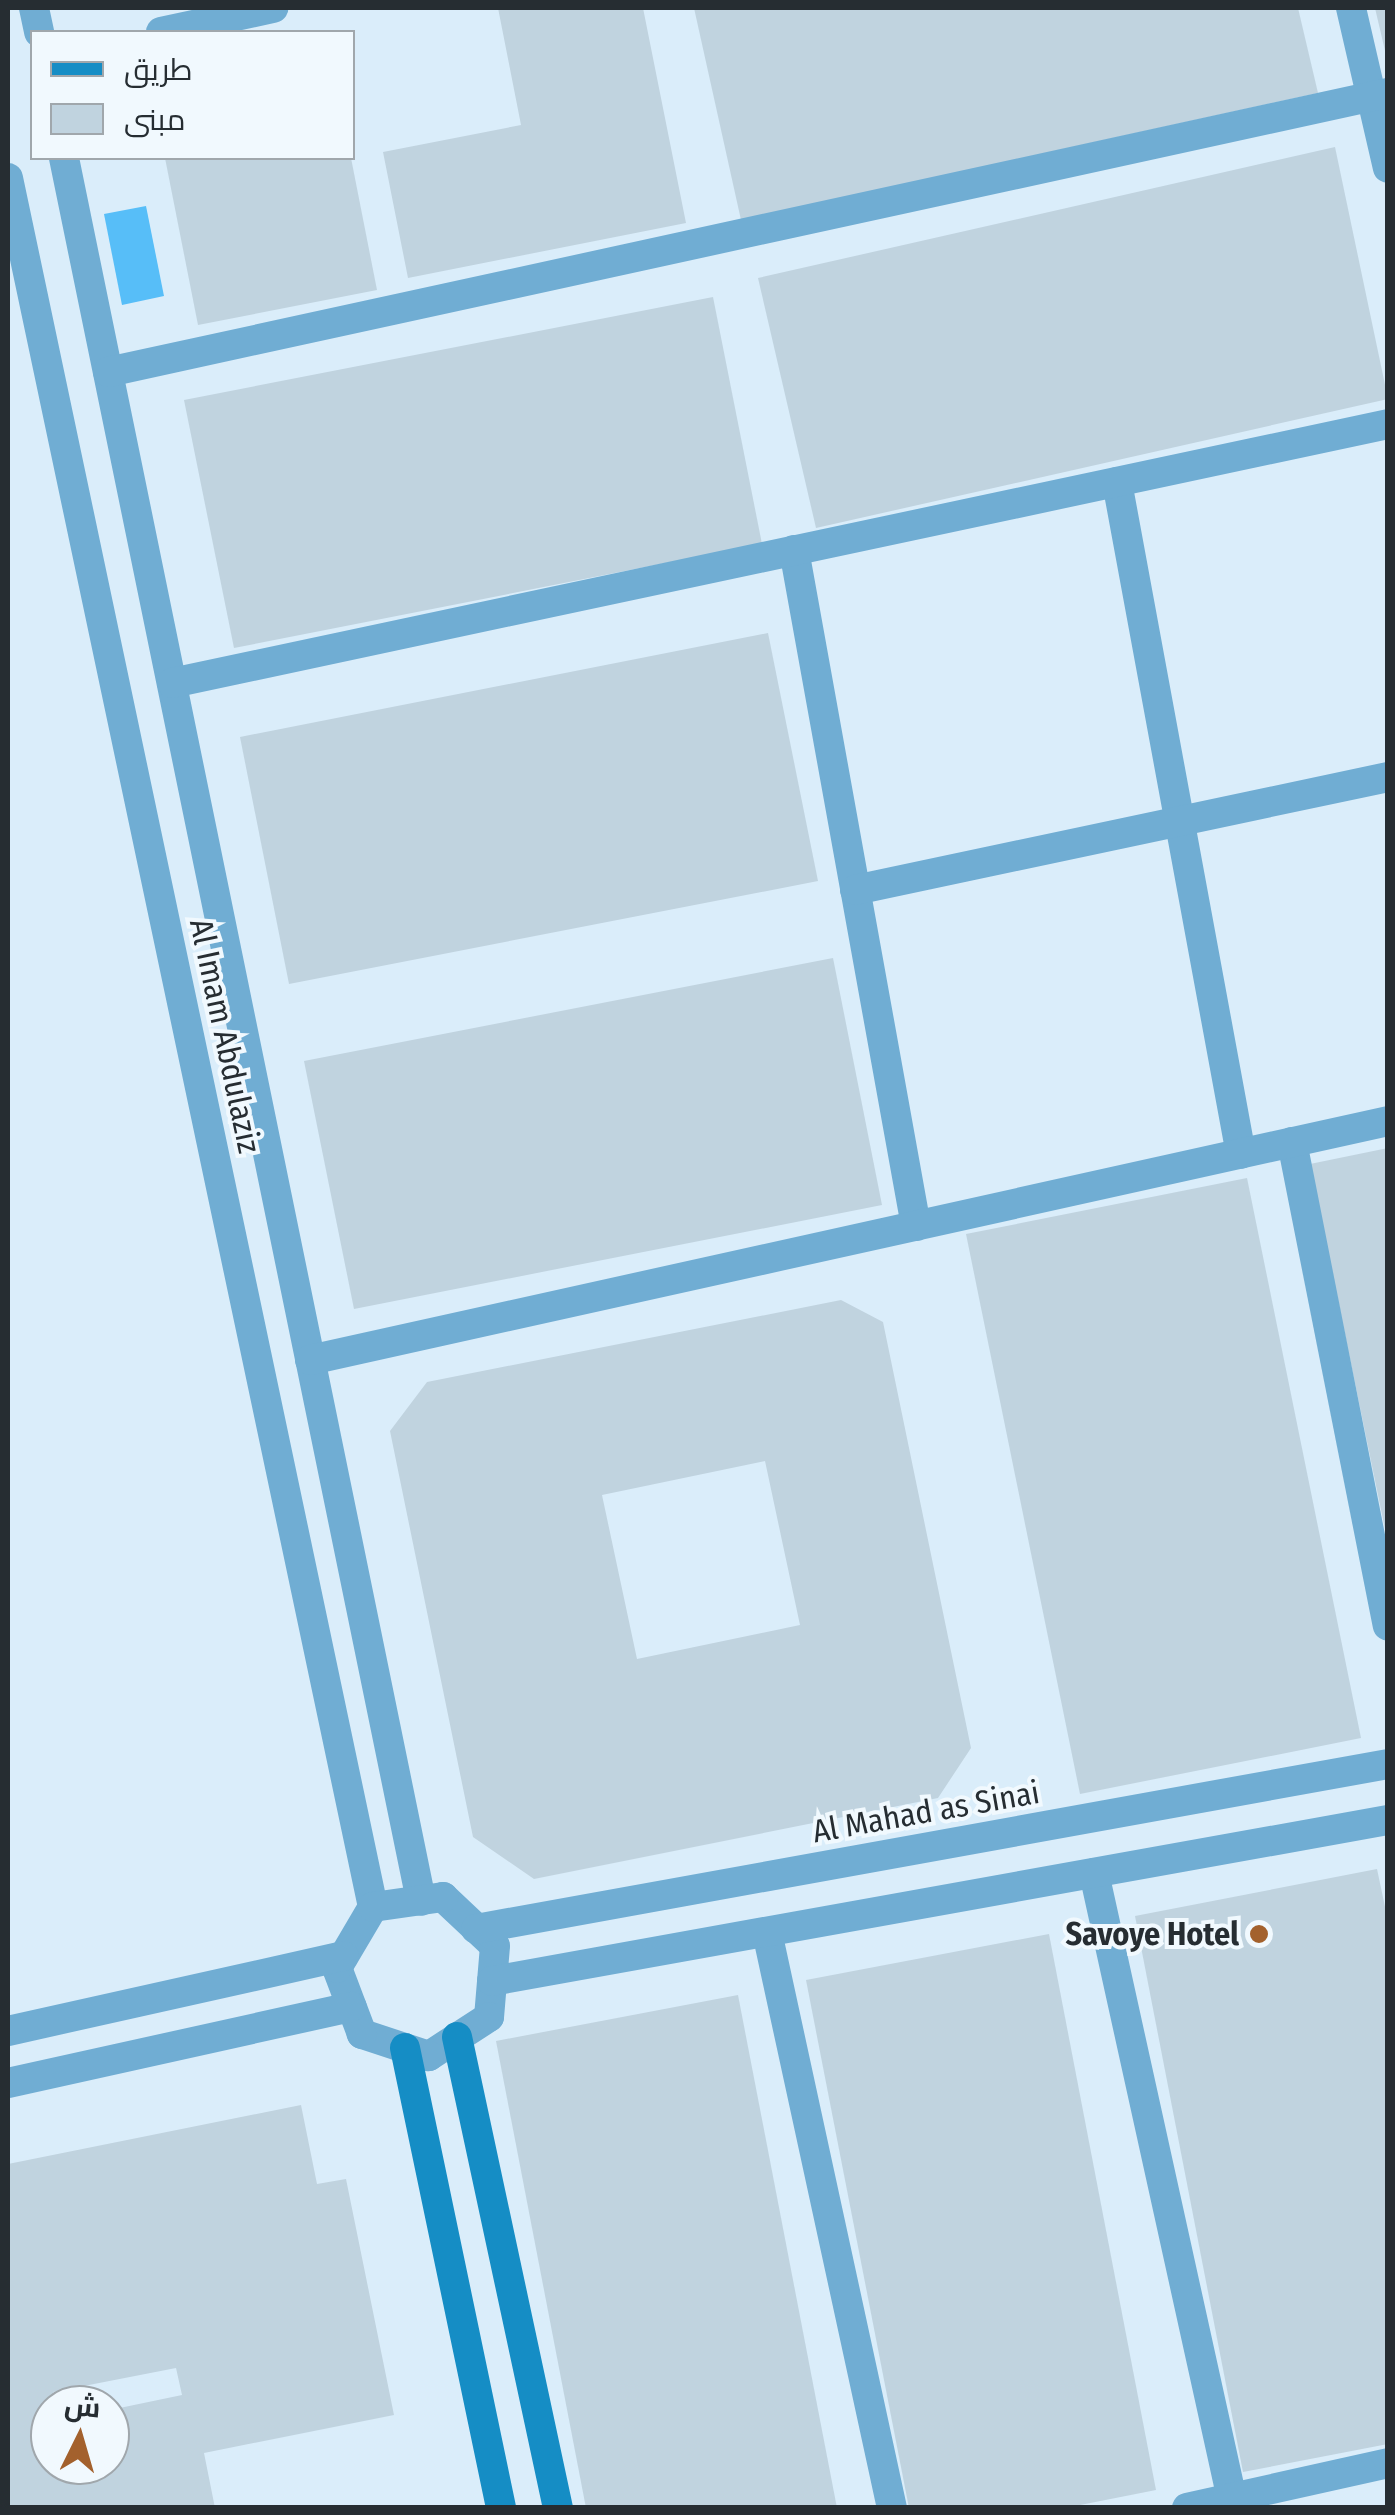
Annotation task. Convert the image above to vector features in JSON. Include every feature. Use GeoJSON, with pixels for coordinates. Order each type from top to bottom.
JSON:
{"type":"FeatureCollection","features":[{"type":"Feature","properties":{"kind":"street"},"geometry":{"type":"LineString","coordinates":[[170,30],[273,8]]}},
{"type":"Feature","properties":{"kind":"street"},"geometry":{"type":"LineString","coordinates":[[1351,8],[1380,95],[1388,168]]}},
{"type":"Feature","properties":{"kind":"street"},"geometry":{"type":"LineString","coordinates":[[108,372],[1380,95]]}},
{"type":"Feature","properties":{"kind":"street"},"geometry":{"type":"LineString","coordinates":[[64,160],[421,1901]]}},
{"type":"Feature","properties":{"kind":"street","name":"Al Imam Abdulaziz"},"geometry":{"type":"LineString","coordinates":[[8,178],[373,1907]]}},
{"type":"Feature","properties":{"kind":"street"},"geometry":{"type":"LineString","coordinates":[[172,683],[1388,424]]}},
{"type":"Feature","properties":{"kind":"street"},"geometry":{"type":"LineString","coordinates":[[1117,482],[1183,820],[1241,1154]]}},
{"type":"Feature","properties":{"kind":"street"},"geometry":{"type":"LineString","coordinates":[[794,550],[916,1226]]}},
{"type":"Feature","properties":{"kind":"street"},"geometry":{"type":"LineString","coordinates":[[855,890],[1388,777]]}},
{"type":"Feature","properties":{"kind":"street"},"geometry":{"type":"LineString","coordinates":[[310,1360],[1388,1121]]}},
{"type":"Feature","properties":{"kind":"street"},"geometry":{"type":"LineString","coordinates":[[1292,1142],[1388,1626]]}},
{"type":"Feature","properties":{"kind":"street","name":"Al Mahad as Sinai"},"geometry":{"type":"LineString","coordinates":[[476,1928],[1388,1764]]}},
{"type":"Feature","properties":{"kind":"street"},"geometry":{"type":"LineString","coordinates":[[492,1981],[1388,1820]]}},
{"type":"Feature","properties":{"kind":"street"},"geometry":{"type":"LineString","coordinates":[[1094,1874],[1232,2503]]}},
{"type":"Feature","properties":{"kind":"street"},"geometry":{"type":"LineString","coordinates":[[443,1898],[495,1946],[488,2017],[429,2056],[362,2034],[337,1968],[373,1907],[421,1901],[443,1898]]}},
{"type":"Feature","properties":{"kind":"street"},"geometry":{"type":"LineString","coordinates":[[767,1932],[892,2508]]}},
{"type":"Feature","properties":{"kind":"street"},"geometry":{"type":"LineString","coordinates":[[8,2031],[344,1956]]}},
{"type":"Feature","properties":{"kind":"street"},"geometry":{"type":"LineString","coordinates":[[8,2083],[352,2007]]}},
{"type":"Feature","properties":{"kind":"street"},"geometry":{"type":"LineString","coordinates":[[457,2038],[558,2508]]}},
{"type":"Feature","properties":{"kind":"street"},"geometry":{"type":"LineString","coordinates":[[405,2048],[501,2508]]}},
{"type":"Feature","properties":{"kind":"street"},"geometry":{"type":"LineString","coordinates":[[1187,2508],[1232,2503],[1388,2463]]}},
{"type":"Feature","properties":{"kind":"water"},"geometry":{"type":"Polygon","coordinates":[[[146,206],[164,296],[122,305],[104,214],[146,206]]]}},
{"type":"Feature","properties":{"kind":"building"},"geometry":{"type":"Polygon","coordinates":[[[498,8],[643,8],[686,223],[408,278],[383,152],[521,125],[498,8]]]}},
{"type":"Feature","properties":{"kind":"building"},"geometry":{"type":"Polygon","coordinates":[[[694,8],[1298,8],[1318,93],[741,220],[694,8]]]}},
{"type":"Feature","properties":{"kind":"building"},"geometry":{"type":"Polygon","coordinates":[[[1375,8],[1388,8],[1386,55],[1375,8]]]}},
{"type":"Feature","properties":{"kind":"building"},"geometry":{"type":"Polygon","coordinates":[[[1335,147],[1388,399],[816,528],[758,278],[1335,147]]]}},
{"type":"Feature","properties":{"kind":"building"},"geometry":{"type":"Polygon","coordinates":[[[165,160],[351,160],[377,290],[198,325],[165,160]]]}},
{"type":"Feature","properties":{"kind":"building"},"geometry":{"type":"Polygon","coordinates":[[[713,297],[762,544],[234,648],[184,400],[713,297]]]}},
{"type":"Feature","properties":{"kind":"building"},"geometry":{"type":"Polygon","coordinates":[[[768,633],[818,881],[289,984],[240,737],[768,633]]]}},
{"type":"Feature","properties":{"kind":"building"},"geometry":{"type":"Polygon","coordinates":[[[833,958],[882,1205],[354,1309],[304,1061],[833,958]]]}},
{"type":"Feature","properties":{"kind":"building"},"geometry":{"type":"Polygon","coordinates":[[[1388,1148],[1388,1534],[1386,1534],[1310,1164],[1388,1148]]]}},
{"type":"Feature","properties":{"kind":"building"},"geometry":{"type":"Polygon","coordinates":[[[1247,1178],[1361,1738],[1080,1794],[966,1234],[1247,1178]]]}},
{"type":"Feature","properties":{"kind":"building"},"geometry":{"type":"Polygon","coordinates":[[[841,1300],[883,1322],[971,1748],[938,1798],[534,1879],[473,1837],[390,1431],[427,1382],[841,1300]],[[765,1461],[602,1495],[637,1659],[800,1625],[765,1461]]]}},
{"type":"Feature","properties":{"kind":"building"},"geometry":{"type":"Polygon","coordinates":[[[1377,1869],[1388,1921],[1388,2444],[1243,2472],[1135,1916],[1377,1869]]]}},
{"type":"Feature","properties":{"kind":"building"},"geometry":{"type":"Polygon","coordinates":[[[1049,1934],[1156,2490],[1065,2508],[909,2508],[806,1980],[1049,1934]]]}},
{"type":"Feature","properties":{"kind":"building"},"geometry":{"type":"Polygon","coordinates":[[[738,1995],[837,2508],[586,2508],[496,2041],[738,1995]]]}},
{"type":"Feature","properties":{"kind":"building"},"geometry":{"type":"Polygon","coordinates":[[[301,2105],[317,2184],[346,2179],[394,2415],[204,2453],[215,2508],[8,2508],[8,2164],[301,2105]]]}},
{"type":"Feature","properties":{"kind":"place","name":"Savoye Hotel"},"geometry":{"type":"Point","coordinates":[1259,1934]}}]}
